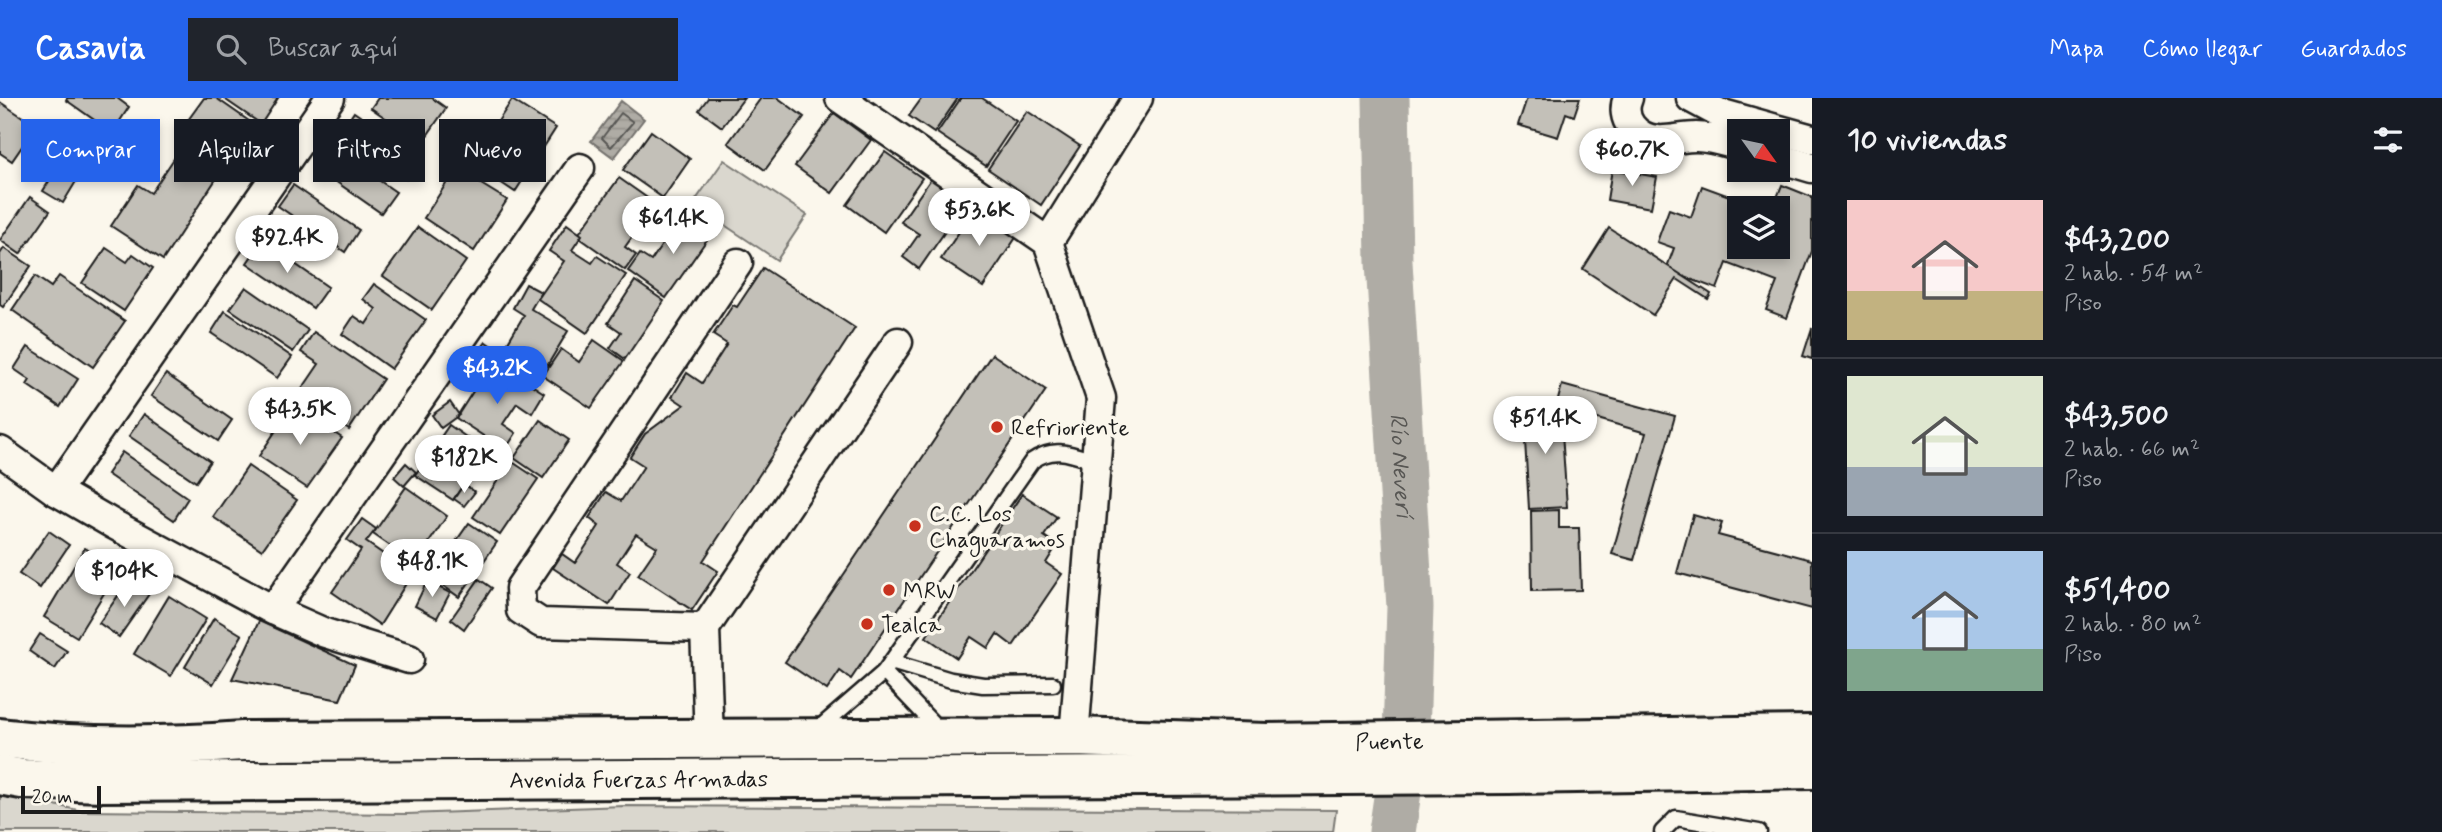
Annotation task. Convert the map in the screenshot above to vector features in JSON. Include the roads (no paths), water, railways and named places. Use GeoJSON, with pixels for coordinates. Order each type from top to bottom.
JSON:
{"type":"FeatureCollection","features":[{"type":"Feature","properties":{"kind":"street"},"geometry":{"type":"LineString","coordinates":[[56,491],[330,98]]}},
{"type":"Feature","properties":{"kind":"street"},"geometry":{"type":"LineString","coordinates":[[840,98],[1048,242],[1101,398],[1074,737]]}},
{"type":"Feature","properties":{"kind":"street"},"geometry":{"type":"LineString","coordinates":[[1048,242],[1138,98]]}},
{"type":"Feature","properties":{"kind":"street"},"geometry":{"type":"LineString","coordinates":[[1628,98],[1625,116],[1630,127],[1643,136],[1657,140],[1713,138],[1727,142]]}},
{"type":"Feature","properties":{"kind":"street"},"geometry":{"type":"LineString","coordinates":[[1691,98],[1719,113],[1812,139]]}},
{"type":"Feature","properties":{"kind":"street"},"geometry":{"type":"LineString","coordinates":[[1790,162],[1812,168]]}},
{"type":"Feature","properties":{"kind":"street"},"geometry":{"type":"LineString","coordinates":[[273,610],[580,168]]}},
{"type":"Feature","properties":{"kind":"street"},"geometry":{"type":"LineString","coordinates":[[705,628],[541,624],[521,610],[520,588],[738,263]]}},
{"type":"Feature","properties":{"kind":"street"},"geometry":{"type":"LineString","coordinates":[[709,740],[705,628],[898,342]]}},
{"type":"Feature","properties":{"kind":"street"},"geometry":{"type":"LineString","coordinates":[[0,451],[56,491],[273,610],[325,633],[409,659]]}},
{"type":"Feature","properties":{"kind":"street"},"geometry":{"type":"LineString","coordinates":[[1511,756],[1812,735]]}},
{"type":"Feature","properties":{"kind":"street","name":"Avenida Fuerzas Armadas"},"geometry":{"type":"LineString","coordinates":[[0,737],[37,742],[146,746],[243,741],[1074,737],[1272,759]]}},
{"type":"Feature","properties":{"kind":"street"},"geometry":{"type":"LineString","coordinates":[[1511,756],[1812,769]]}},
{"type":"Feature","properties":{"kind":"street","name":"Puente"},"geometry":{"type":"LineString","coordinates":[[1272,759],[1511,756]]}},
{"type":"Feature","properties":{"kind":"street","name":"Avenida Fuerzas Armadas"},"geometry":{"type":"LineString","coordinates":[[0,775],[22,779],[102,782],[1272,759]]}},
{"type":"Feature","properties":{"kind":"lane"},"geometry":{"type":"LineString","coordinates":[[807,740],[887,667],[1032,461],[1042,454],[1064,450],[1096,462]]}},
{"type":"Feature","properties":{"kind":"lane"},"geometry":{"type":"LineString","coordinates":[[887,667],[983,685],[1054,684]]}},
{"type":"Feature","properties":{"kind":"lane"},"geometry":{"type":"LineString","coordinates":[[887,667],[946,737]]}},
{"type":"Feature","properties":{"kind":"lane"},"geometry":{"type":"LineString","coordinates":[[1662,832],[1676,818],[1759,832]]}},
{"type":"Feature","properties":{"kind":"water"},"geometry":{"type":"Polygon","coordinates":[[[621,101],[644,119],[614,158],[591,141],[621,101]]]}},
{"type":"Feature","properties":{"kind":"waterway","name":"Río Neverí"},"geometry":{"type":"LineString","coordinates":[[1386,98],[1389,262],[1410,607],[1406,737],[1392,832]]}},
{"type":"Feature","properties":{"kind":"place","name":"Refrioriente"},"geometry":{"type":"Point","coordinates":[997,427]}},
{"type":"Feature","properties":{"kind":"place","name":"C.C. Los Chaguaramos"},"geometry":{"type":"Point","coordinates":[915,526]}},
{"type":"Feature","properties":{"kind":"place","name":"MRW"},"geometry":{"type":"Point","coordinates":[889,590]}},
{"type":"Feature","properties":{"kind":"place","name":"Tealca"},"geometry":{"type":"Point","coordinates":[867,624]}}]}
